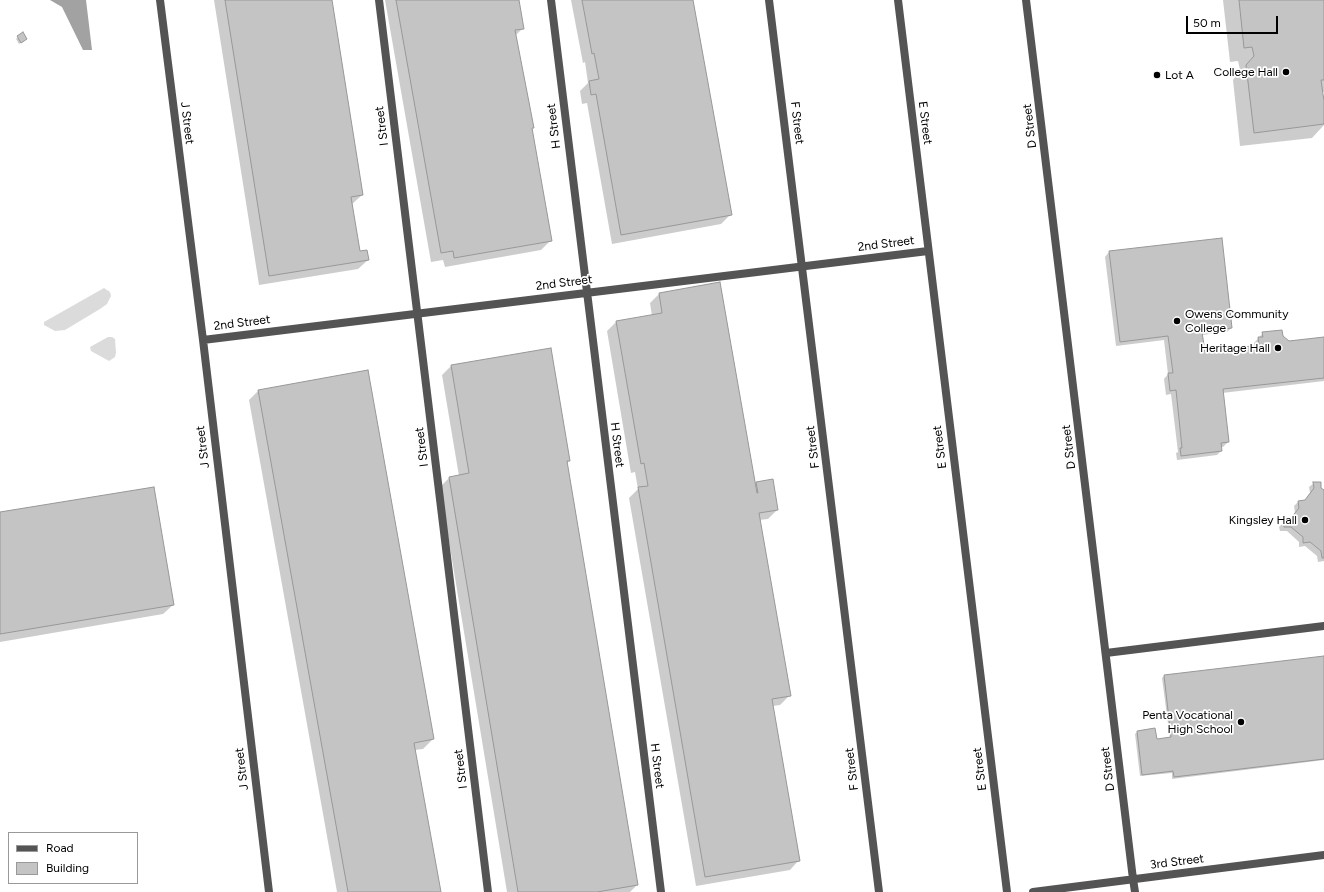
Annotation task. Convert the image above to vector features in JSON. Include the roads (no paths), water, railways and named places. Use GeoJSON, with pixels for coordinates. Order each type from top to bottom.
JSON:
{"type":"FeatureCollection","features":[{"type":"Feature","properties":{"kind":"street","name":"J Street"},"geometry":{"type":"LineString","coordinates":[[160,0],[203,340],[269,892]]}},
{"type":"Feature","properties":{"kind":"street","name":"I Street"},"geometry":{"type":"LineString","coordinates":[[379,0],[488,892]]}},
{"type":"Feature","properties":{"kind":"street","name":"H Street"},"geometry":{"type":"LineString","coordinates":[[551,0],[661,892]]}},
{"type":"Feature","properties":{"kind":"street","name":"F Street"},"geometry":{"type":"LineString","coordinates":[[770,0],[879,892]]}},
{"type":"Feature","properties":{"kind":"street","name":"E Street"},"geometry":{"type":"LineString","coordinates":[[898,0],[1007,892]]}},
{"type":"Feature","properties":{"kind":"street","name":"D Street"},"geometry":{"type":"LineString","coordinates":[[1026,0],[1135,892]]}},
{"type":"Feature","properties":{"kind":"street","name":"2nd Street"},"geometry":{"type":"LineString","coordinates":[[203,340],[417,312],[928,251]]}},
{"type":"Feature","properties":{"kind":"street"},"geometry":{"type":"LineString","coordinates":[[1106,653],[1324,626]]}},
{"type":"Feature","properties":{"kind":"street","name":"3rd Street"},"geometry":{"type":"LineString","coordinates":[[1033,892],[1324,856]]}},
{"type":"Feature","properties":{"kind":"place","name":"College Hall"},"geometry":{"type":"Point","coordinates":[1286,72]}},
{"type":"Feature","properties":{"kind":"place","name":"Lot A"},"geometry":{"type":"Point","coordinates":[1157,75]}},
{"type":"Feature","properties":{"kind":"place","name":"Owens Community College"},"geometry":{"type":"Point","coordinates":[1177,321]}},
{"type":"Feature","properties":{"kind":"place","name":"Heritage Hall"},"geometry":{"type":"Point","coordinates":[1278,348]}},
{"type":"Feature","properties":{"kind":"place","name":"Kingsley Hall"},"geometry":{"type":"Point","coordinates":[1305,520]}},
{"type":"Feature","properties":{"kind":"place","name":"Penta Vocational High School"},"geometry":{"type":"Point","coordinates":[1241,722]}}]}
